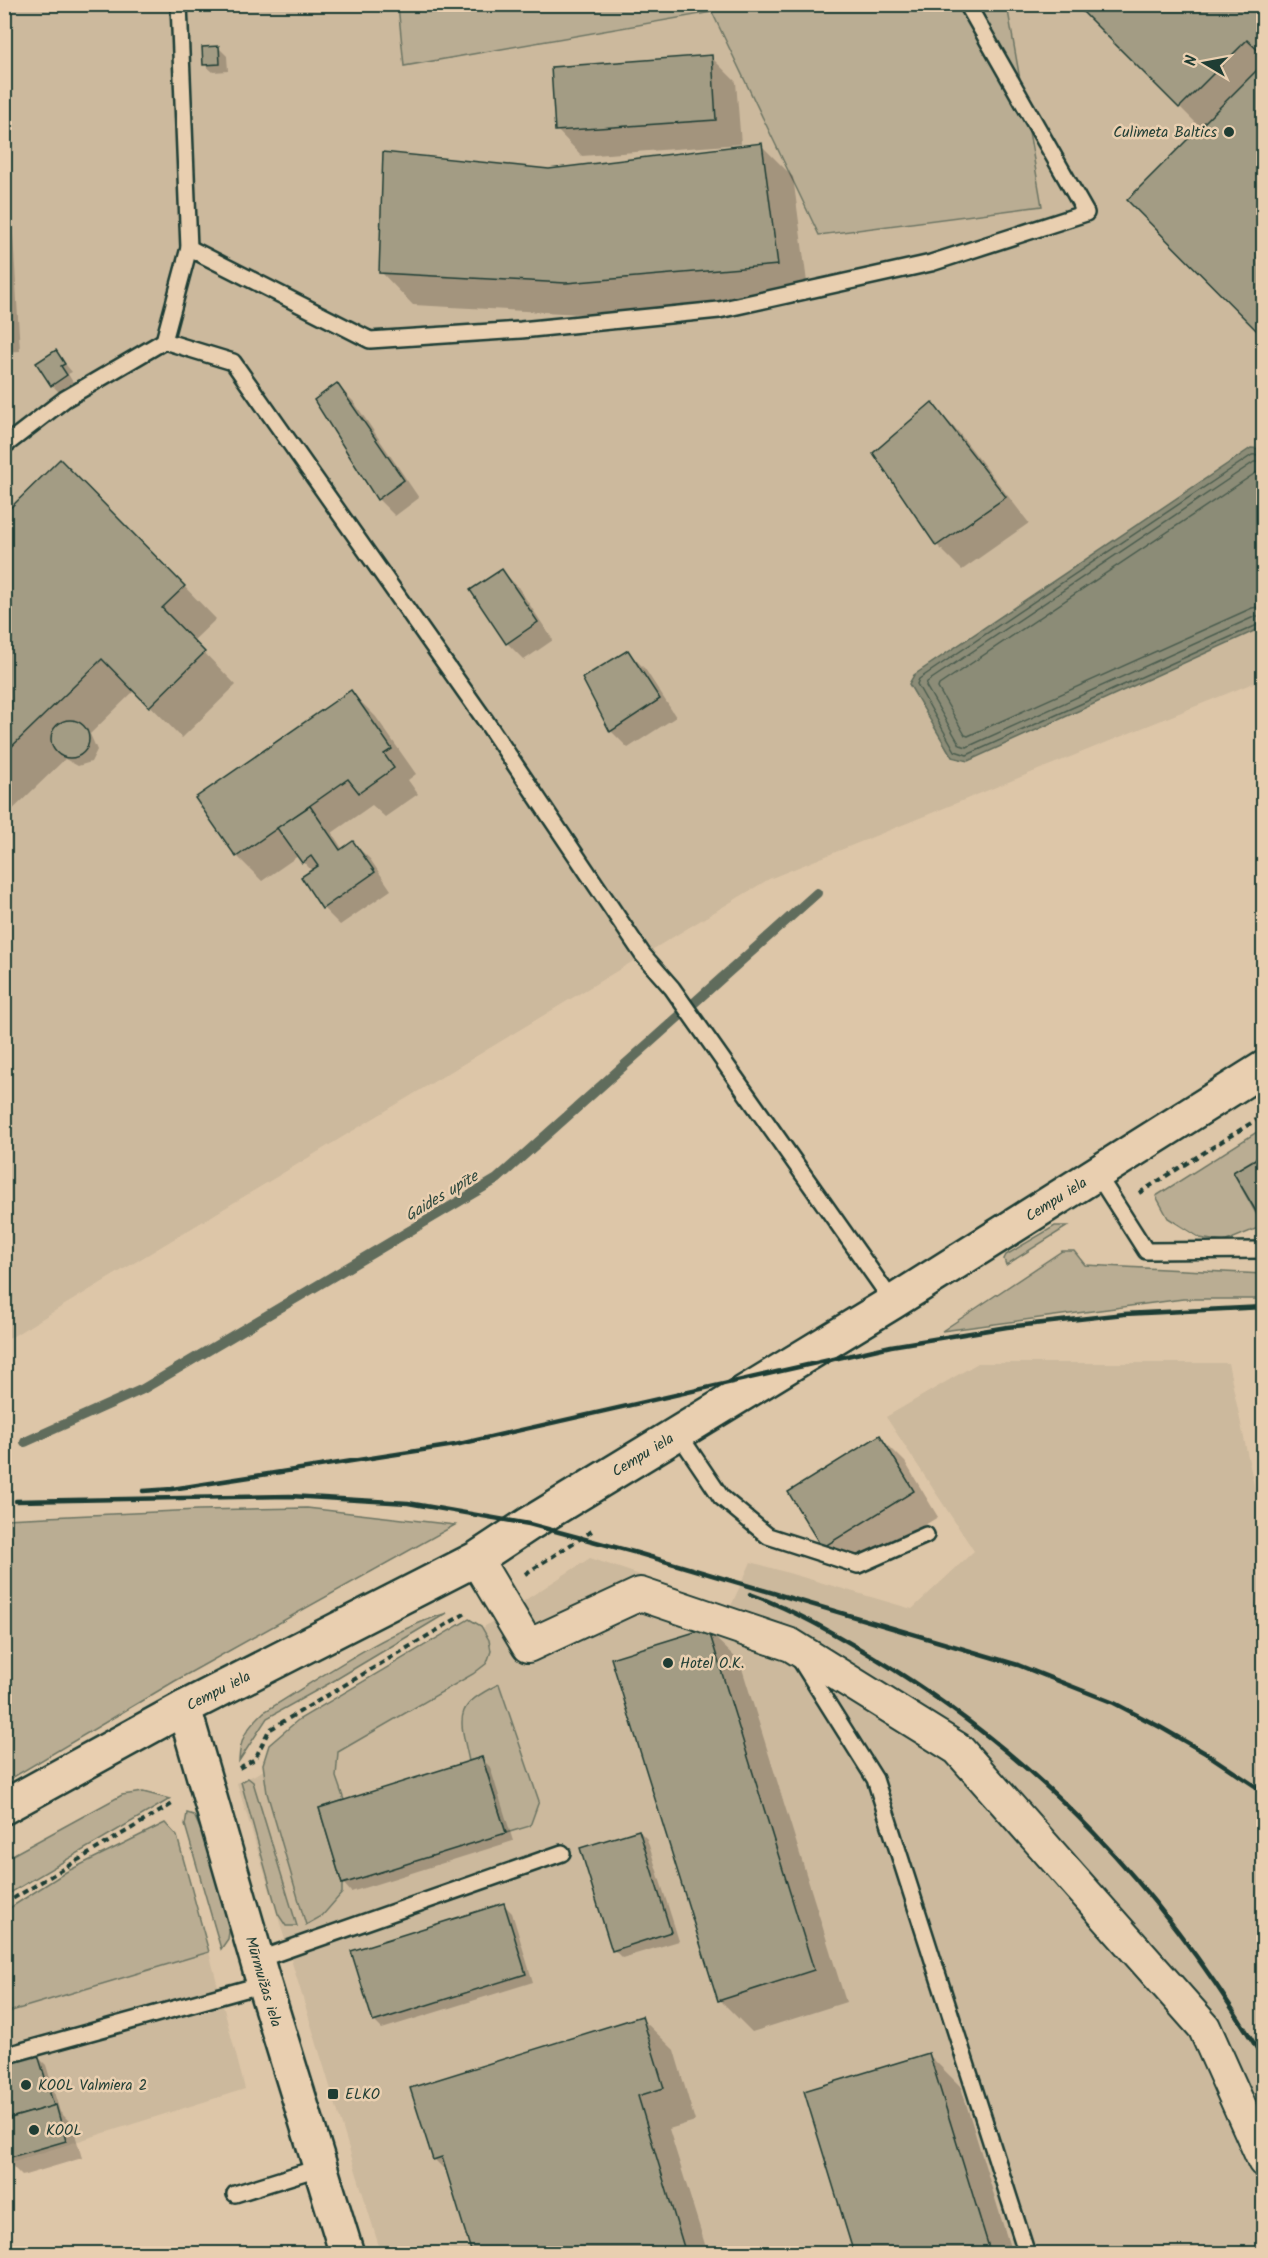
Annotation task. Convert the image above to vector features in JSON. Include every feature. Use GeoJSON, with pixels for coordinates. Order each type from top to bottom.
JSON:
{"type":"FeatureCollection","features":[{"type":"Feature","properties":{"kind":"main road","name":"Cempu iela"},"geometry":{"type":"LineString","coordinates":[[4,1807],[184,1708],[476,1558],[893,1302],[1263,1068]]}},
{"type":"Feature","properties":{"kind":"main road","name":"Mūrmuižas iela"},"geometry":{"type":"LineString","coordinates":[[184,1708],[260,1972],[347,2253]]}},
{"type":"Feature","properties":{"kind":"street"},"geometry":{"type":"LineString","coordinates":[[476,1558],[528,1646],[640,1594],[791,1646],[958,1749],[1204,2027],[1263,2161]]}},
{"type":"Feature","properties":{"kind":"lane"},"geometry":{"type":"LineString","coordinates":[[4,447],[65,399],[164,341],[189,248],[179,4]]}},
{"type":"Feature","properties":{"kind":"lane"},"geometry":{"type":"LineString","coordinates":[[189,248],[370,340],[521,330],[719,310],[931,263],[1086,213],[968,4]]}},
{"type":"Feature","properties":{"kind":"lane"},"geometry":{"type":"LineString","coordinates":[[164,341],[233,362],[485,720],[643,956],[672,988],[893,1302]]}},
{"type":"Feature","properties":{"kind":"lane"},"geometry":{"type":"LineString","coordinates":[[1097,1174],[1146,1251],[1263,1250]]}},
{"type":"Feature","properties":{"kind":"lane"},"geometry":{"type":"LineString","coordinates":[[678,1433],[721,1497],[768,1536],[858,1565],[926,1535]]}},
{"type":"Feature","properties":{"kind":"lane"},"geometry":{"type":"LineString","coordinates":[[791,1646],[875,1779],[1028,2253]]}},
{"type":"Feature","properties":{"kind":"lane"},"geometry":{"type":"LineString","coordinates":[[4,2056],[260,1972],[562,1853]]}},
{"type":"Feature","properties":{"kind":"lane"},"geometry":{"type":"LineString","coordinates":[[235,2194],[321,2167]]}},
{"type":"Feature","properties":{"kind":"path"},"geometry":{"type":"LineString","coordinates":[[1167,1176],[1263,1115]]}},
{"type":"Feature","properties":{"kind":"path"},"geometry":{"type":"LineString","coordinates":[[255,1759],[269,1730],[461,1616]]}},
{"type":"Feature","properties":{"kind":"path"},"geometry":{"type":"LineString","coordinates":[[4,1904],[172,1804]]}},
{"type":"Feature","properties":{"kind":"shaded area"},"geometry":{"type":"Polygon","coordinates":[[[5,5],[1263,5],[1263,679],[769,879],[5,1341],[5,5]]]}},
{"type":"Feature","properties":{"kind":"shaded area"},"geometry":{"type":"Polygon","coordinates":[[[398,5],[1007,5],[1042,206],[819,235],[712,12],[404,66],[398,5]]]}},
{"type":"Feature","properties":{"kind":"shaded area"},"geometry":{"type":"Polygon","coordinates":[[[1263,1128],[1263,1154],[1233,1172],[1263,1226],[1224,1242],[1200,1238],[1168,1218],[1156,1196],[1263,1128]]]}},
{"type":"Feature","properties":{"kind":"shaded area"},"geometry":{"type":"Polygon","coordinates":[[[1055,1226],[1068,1226],[1006,1265],[1004,1259],[1006,1255],[1055,1226]]]}},
{"type":"Feature","properties":{"kind":"shaded area"},"geometry":{"type":"Polygon","coordinates":[[[1062,1251],[1074,1251],[1085,1265],[1263,1274],[1263,1299],[1183,1299],[942,1331],[1062,1251]]]}},
{"type":"Feature","properties":{"kind":"shaded area"},"geometry":{"type":"Polygon","coordinates":[[[978,1363],[1228,1363],[1264,1532],[1263,2253],[381,2253],[237,1783],[259,1773],[590,1558],[731,1606],[751,1562],[912,1609],[974,1551],[886,1417],[978,1363]]]}},
{"type":"Feature","properties":{"kind":"shaded area"},"geometry":{"type":"Polygon","coordinates":[[[307,1508],[455,1525],[175,1681],[5,1782],[5,1519],[198,1510],[307,1508]]]}},
{"type":"Feature","properties":{"kind":"shaded area"},"geometry":{"type":"Polygon","coordinates":[[[447,1613],[267,1718],[239,1761],[241,1745],[246,1734],[264,1712],[376,1644],[423,1621],[447,1613]]]}},
{"type":"Feature","properties":{"kind":"shaded area"},"geometry":{"type":"Polygon","coordinates":[[[469,1619],[481,1626],[489,1640],[491,1651],[487,1663],[473,1674],[338,1752],[336,1777],[344,1800],[319,1808],[342,1884],[342,1893],[322,1916],[306,1925],[267,1793],[263,1764],[269,1745],[298,1720],[469,1619]]]}},
{"type":"Feature","properties":{"kind":"shaded area"},"geometry":{"type":"Polygon","coordinates":[[[499,1684],[539,1801],[530,1826],[506,1833],[482,1757],[469,1761],[462,1722],[463,1714],[473,1699],[499,1684]]]}},
{"type":"Feature","properties":{"kind":"shaded area"},"geometry":{"type":"Polygon","coordinates":[[[248,1778],[253,1782],[297,1926],[286,1926],[278,1914],[241,1782],[248,1778]]]}},
{"type":"Feature","properties":{"kind":"shaded area"},"geometry":{"type":"Polygon","coordinates":[[[143,1792],[170,1799],[5,1896],[5,1859],[122,1795],[143,1792]]]}},
{"type":"Feature","properties":{"kind":"shaded area"},"geometry":{"type":"Polygon","coordinates":[[[187,1813],[194,1815],[210,1851],[231,1919],[228,1939],[221,1949],[185,1825],[187,1813]]]}},
{"type":"Feature","properties":{"kind":"shaded area"},"geometry":{"type":"Polygon","coordinates":[[[165,1823],[177,1836],[209,1952],[5,2013],[5,1911],[66,1872],[165,1823]]]}},
{"type":"Feature","properties":{"kind":"shaded area"},"geometry":{"type":"Polygon","coordinates":[[[209,1952],[245,2089],[5,2164],[5,2013],[209,1952]]]}},
{"type":"Feature","properties":{"kind":"water"},"geometry":{"type":"Polygon","coordinates":[[[1251,448],[1263,449],[1263,627],[968,761],[952,757],[909,684],[914,675],[1251,448]]]}},
{"type":"Feature","properties":{"kind":"building","name":"Culimeta Baltics"},"geometry":{"type":"Polygon","coordinates":[[[1075,4],[1264,4],[1264,56],[1247,40],[1179,108],[1075,4]]]}},
{"type":"Feature","properties":{"kind":"building"},"geometry":{"type":"Polygon","coordinates":[[[219,46],[220,64],[203,65],[202,47],[219,46]]]}},
{"type":"Feature","properties":{"kind":"building"},"geometry":{"type":"Polygon","coordinates":[[[712,55],[716,120],[555,131],[551,67],[712,55]]]}},
{"type":"Feature","properties":{"kind":"building","name":"Culimeta Baltics"},"geometry":{"type":"Polygon","coordinates":[[[1264,63],[1264,330],[1260,334],[1127,200],[1264,63]]]}},
{"type":"Feature","properties":{"kind":"building"},"geometry":{"type":"Polygon","coordinates":[[[762,143],[778,265],[566,283],[379,273],[383,152],[549,169],[762,143]]]}},
{"type":"Feature","properties":{"kind":"building"},"geometry":{"type":"Polygon","coordinates":[[[56,350],[65,364],[61,366],[67,375],[51,386],[36,363],[56,350]]]}},
{"type":"Feature","properties":{"kind":"building"},"geometry":{"type":"Polygon","coordinates":[[[337,383],[404,480],[377,500],[314,400],[337,383]]]}},
{"type":"Feature","properties":{"kind":"building"},"geometry":{"type":"Polygon","coordinates":[[[932,402],[1006,497],[936,546],[873,453],[932,402]]]}},
{"type":"Feature","properties":{"kind":"building"},"geometry":{"type":"Polygon","coordinates":[[[60,459],[185,586],[162,608],[205,652],[149,707],[102,659],[4,754],[4,514],[60,459]]]}},
{"type":"Feature","properties":{"kind":"building"},"geometry":{"type":"Polygon","coordinates":[[[502,569],[538,622],[506,644],[470,590],[502,569]]]}},
{"type":"Feature","properties":{"kind":"building"},"geometry":{"type":"Polygon","coordinates":[[[628,650],[660,699],[610,732],[582,678],[628,650]]]}},
{"type":"Feature","properties":{"kind":"building"},"geometry":{"type":"Polygon","coordinates":[[[351,690],[392,749],[384,754],[394,768],[359,793],[348,779],[236,857],[195,798],[351,690]]]}},
{"type":"Feature","properties":{"kind":"building"},"geometry":{"type":"Polygon","coordinates":[[[70,720],[84,725],[89,739],[84,753],[70,758],[56,753],[51,739],[56,725],[70,720]]]}},
{"type":"Feature","properties":{"kind":"building"},"geometry":{"type":"Polygon","coordinates":[[[310,806],[340,850],[353,841],[375,872],[322,909],[301,877],[318,866],[311,856],[302,863],[277,828],[310,806]]]}},
{"type":"Feature","properties":{"kind":"building"},"geometry":{"type":"Polygon","coordinates":[[[1264,1154],[1264,1225],[1233,1172],[1264,1154]]]}},
{"type":"Feature","properties":{"kind":"building"},"geometry":{"type":"Polygon","coordinates":[[[880,1435],[914,1491],[822,1548],[788,1492],[880,1435]]]}},
{"type":"Feature","properties":{"kind":"building"},"geometry":{"type":"Polygon","coordinates":[[[708,1628],[814,1970],[718,2001],[611,1658],[708,1628]]]}},
{"type":"Feature","properties":{"kind":"building"},"geometry":{"type":"Polygon","coordinates":[[[482,1757],[506,1833],[342,1884],[319,1808],[482,1757]]]}},
{"type":"Feature","properties":{"kind":"building"},"geometry":{"type":"Polygon","coordinates":[[[639,1830],[671,1932],[612,1951],[580,1848],[639,1830]]]}},
{"type":"Feature","properties":{"kind":"building"},"geometry":{"type":"Polygon","coordinates":[[[504,1903],[526,1974],[373,2022],[351,1951],[504,1903]]]}},
{"type":"Feature","properties":{"kind":"building"},"geometry":{"type":"Polygon","coordinates":[[[642,2016],[664,2088],[638,2096],[686,2254],[472,2254],[442,2157],[433,2160],[410,2088],[642,2016]]]}},
{"type":"Feature","properties":{"kind":"building"},"geometry":{"type":"Polygon","coordinates":[[[929,2053],[991,2254],[854,2254],[804,2091],[929,2053]]]}},
{"type":"Feature","properties":{"kind":"building","name":"KOOL Valmiera 2"},"geometry":{"type":"Polygon","coordinates":[[[38,2055],[54,2106],[6,2119],[4,2065],[38,2055]]]}},
{"type":"Feature","properties":{"kind":"building","name":"KOOL"},"geometry":{"type":"Polygon","coordinates":[[[56,2105],[66,2141],[4,2159],[4,2120],[56,2105]]]}},
{"type":"Feature","properties":{"kind":"waterway","name":"Gaides upīte"},"geometry":{"type":"LineString","coordinates":[[25,1442],[143,1389],[497,1179],[817,893]]}},
{"type":"Feature","properties":{"kind":"railway"},"geometry":{"type":"LineString","coordinates":[[143,1491],[172,1489],[455,1445],[891,1346],[1007,1327],[1124,1314],[1264,1307]]}},
{"type":"Feature","properties":{"kind":"railway"},"geometry":{"type":"LineString","coordinates":[[16,1501],[290,1496],[408,1503],[529,1524],[637,1553],[1018,1665],[1114,1703],[1207,1754],[1264,1792]]}},
{"type":"Feature","properties":{"kind":"railway"},"geometry":{"type":"LineString","coordinates":[[750,1594],[827,1630],[933,1695],[990,1738],[1043,1784],[1094,1832],[1140,1885],[1184,1940],[1225,1998],[1264,2060]]}},
{"type":"Feature","properties":{"kind":"place","name":"Culimeta Baltics"},"geometry":{"type":"Point","coordinates":[1229,132]}},
{"type":"Feature","properties":{"kind":"place","name":"Hotel O.K."},"geometry":{"type":"Point","coordinates":[668,1663]}},
{"type":"Feature","properties":{"kind":"place","name":"KOOL Valmiera 2"},"geometry":{"type":"Point","coordinates":[26,2085]}},
{"type":"Feature","properties":{"kind":"place","name":"ELKO"},"geometry":{"type":"Point","coordinates":[333,2094]}},
{"type":"Feature","properties":{"kind":"place","name":"KOOL"},"geometry":{"type":"Point","coordinates":[34,2130]}}]}
